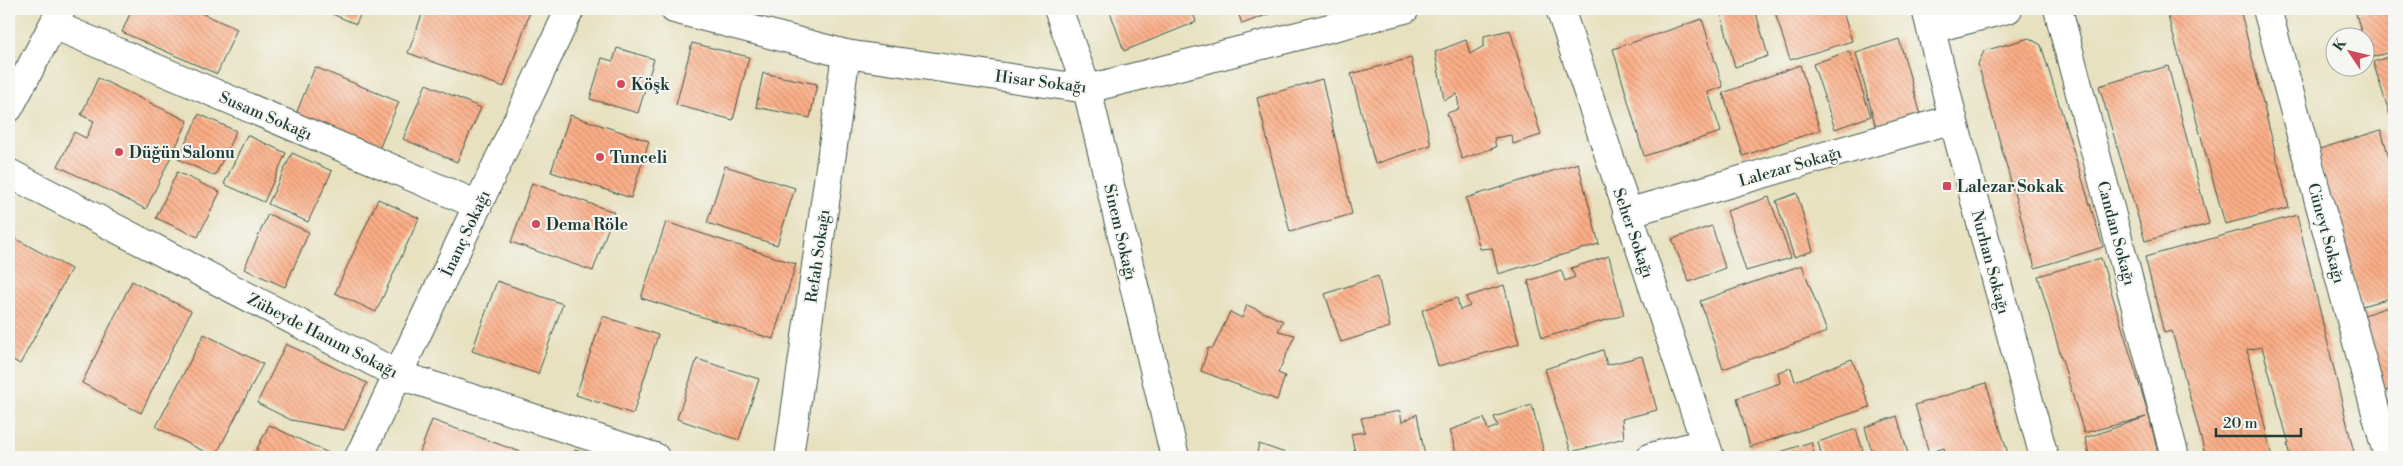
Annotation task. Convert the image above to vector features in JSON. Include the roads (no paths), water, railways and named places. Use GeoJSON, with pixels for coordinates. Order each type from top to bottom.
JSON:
{"type":"FeatureCollection","features":[{"type":"Feature","properties":{"kind":"street","name":"İnanç Sokağı"},"geometry":{"type":"LineString","coordinates":[[359,457],[570,9]]}},
{"type":"Feature","properties":{"kind":"street","name":"Hisar Sokağı"},"geometry":{"type":"LineString","coordinates":[[674,9],[846,54],[1087,89],[1405,9]]}},
{"type":"Feature","properties":{"kind":"street","name":"Sinem Sokağı"},"geometry":{"type":"LineString","coordinates":[[1058,9],[1087,89],[1175,457]]}},
{"type":"Feature","properties":{"kind":"street","name":"Seher Sokağı"},"geometry":{"type":"LineString","coordinates":[[1560,9],[1707,450]]}},
{"type":"Feature","properties":{"kind":"street"},"geometry":{"type":"LineString","coordinates":[[1912,9],[1929,19],[2008,9]]}},
{"type":"Feature","properties":{"kind":"street","name":"Candan Sokağı"},"geometry":{"type":"LineString","coordinates":[[2058,9],[2175,457]]}},
{"type":"Feature","properties":{"kind":"street","name":"Cüneyt Sokağı"},"geometry":{"type":"LineString","coordinates":[[2266,9],[2388,457]]}},
{"type":"Feature","properties":{"kind":"street","name":"Susam Sokağı"},"geometry":{"type":"LineString","coordinates":[[58,17],[478,205]]}},
{"type":"Feature","properties":{"kind":"street"},"geometry":{"type":"LineString","coordinates":[[9,108],[58,17]]}},
{"type":"Feature","properties":{"kind":"street","name":"Nurhan Sokağı"},"geometry":{"type":"LineString","coordinates":[[1929,19],[1953,119],[2044,457]]}},
{"type":"Feature","properties":{"kind":"street","name":"Refah Sokağı"},"geometry":{"type":"LineString","coordinates":[[789,457],[846,54]]}},
{"type":"Feature","properties":{"kind":"street","name":"Lalezar Sokağı"},"geometry":{"type":"LineString","coordinates":[[1627,214],[1953,119]]}},
{"type":"Feature","properties":{"kind":"street","name":"Zübeyde Hanım Sokağı"},"geometry":{"type":"LineString","coordinates":[[9,173],[399,375],[655,457]]}},
{"type":"Feature","properties":{"kind":"street"},"geometry":{"type":"LineString","coordinates":[[1652,457],[1707,450]]}},
{"type":"Feature","properties":{"kind":"place","name":"Köşk"},"geometry":{"type":"Point","coordinates":[621,84]}},
{"type":"Feature","properties":{"kind":"place","name":"Düğün Salonu"},"geometry":{"type":"Point","coordinates":[119,152]}},
{"type":"Feature","properties":{"kind":"place","name":"Tunceli"},"geometry":{"type":"Point","coordinates":[600,157]}},
{"type":"Feature","properties":{"kind":"place","name":"Lalezar Sokak"},"geometry":{"type":"Point","coordinates":[1947,186]}},
{"type":"Feature","properties":{"kind":"place","name":"Dema Röle"},"geometry":{"type":"Point","coordinates":[536,224]}}]}
